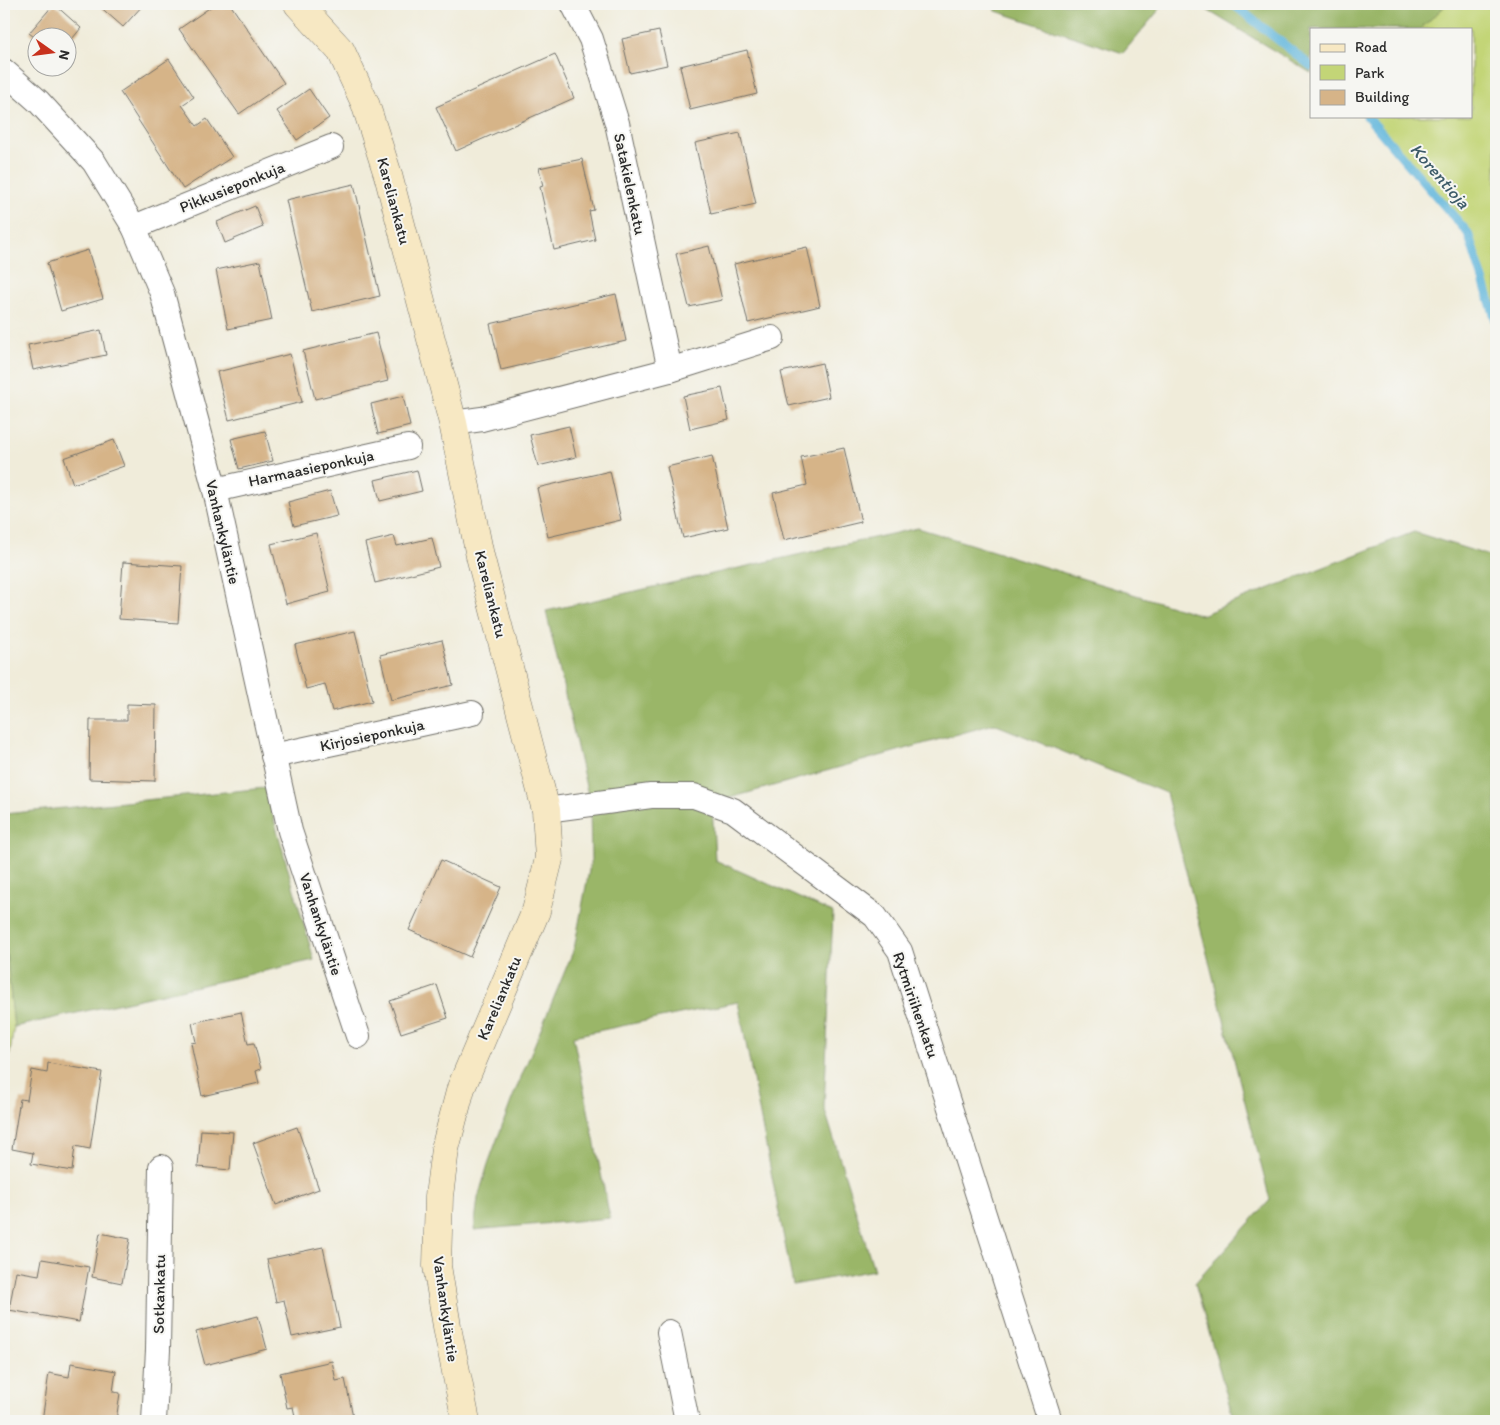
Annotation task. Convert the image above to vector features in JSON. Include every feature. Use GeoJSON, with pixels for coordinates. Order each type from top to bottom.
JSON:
{"type":"FeatureCollection","features":[{"type":"Feature","properties":{"kind":"street","name":"Kareliankatu"},"geometry":{"type":"LineString","coordinates":[[298,4],[341,52],[365,103],[388,175],[453,423],[480,556],[546,810],[549,859],[536,911],[461,1088],[445,1149],[439,1196]]}},
{"type":"Feature","properties":{"kind":"street","name":"Satakielenkatu"},"geometry":{"type":"LineString","coordinates":[[573,4],[591,39],[617,123],[670,370]]}},
{"type":"Feature","properties":{"kind":"street","name":"Vanhankyläntie"},"geometry":{"type":"LineString","coordinates":[[4,71],[39,102],[94,162],[134,227],[162,293],[214,490],[290,831],[358,1036]]}},
{"type":"Feature","properties":{"kind":"street","name":"Pikkusieponkuja"},"geometry":{"type":"LineString","coordinates":[[134,227],[330,148]]}},
{"type":"Feature","properties":{"kind":"street"},"geometry":{"type":"LineString","coordinates":[[453,423],[482,419],[670,370],[772,338]]}},
{"type":"Feature","properties":{"kind":"street","name":"Harmaasieponkuja"},"geometry":{"type":"LineString","coordinates":[[214,490],[408,447]]}},
{"type":"Feature","properties":{"kind":"street","name":"Kirjosieponkuja"},"geometry":{"type":"LineString","coordinates":[[273,756],[472,713]]}},
{"type":"Feature","properties":{"kind":"street","name":"Rytmiriihenkatu"},"geometry":{"type":"LineString","coordinates":[[546,810],[651,796],[694,796],[733,810],[875,916],[900,951],[1050,1421]]}},
{"type":"Feature","properties":{"kind":"street","name":"Sotkankatu"},"geometry":{"type":"LineString","coordinates":[[154,1421],[158,1350],[161,1167]]}},
{"type":"Feature","properties":{"kind":"street","name":"Vanhankyläntie"},"geometry":{"type":"LineString","coordinates":[[439,1196],[437,1266],[466,1421]]}},
{"type":"Feature","properties":{"kind":"street"},"geometry":{"type":"LineString","coordinates":[[668,1332],[687,1421]]}},
{"type":"Feature","properties":{"kind":"green space"},"geometry":{"type":"Polygon","coordinates":[[[860,4],[908,4],[905,8],[863,6],[860,4]]]}},
{"type":"Feature","properties":{"kind":"green space"},"geometry":{"type":"Polygon","coordinates":[[[993,4],[1164,4],[1123,53],[996,11],[993,4]]]}},
{"type":"Feature","properties":{"kind":"green space"},"geometry":{"type":"Polygon","coordinates":[[[1197,4],[1447,4],[1421,28],[1310,28],[1310,72],[1197,4]]]}},
{"type":"Feature","properties":{"kind":"green space"},"geometry":{"type":"Polygon","coordinates":[[[1447,4],[1496,4],[1496,320],[1467,233],[1369,118],[1472,118],[1472,28],[1421,28],[1447,4]]]}},
{"type":"Feature","properties":{"kind":"green space"},"geometry":{"type":"Polygon","coordinates":[[[918,528],[1201,615],[1414,532],[1496,558],[1496,1421],[1234,1421],[1195,1283],[1270,1200],[1166,793],[994,724],[712,803],[715,860],[833,913],[824,1107],[874,1270],[793,1285],[738,1002],[573,1036],[610,1218],[474,1230],[478,1198],[488,1164],[512,1099],[574,949],[591,860],[590,804],[546,611],[918,528]]]}},
{"type":"Feature","properties":{"kind":"green space"},"geometry":{"type":"Polygon","coordinates":[[[265,788],[314,960],[14,1027],[4,931],[4,814],[265,788]]]}},
{"type":"Feature","properties":{"kind":"green space"},"geometry":{"type":"Polygon","coordinates":[[[4,931],[14,1027],[4,1091],[4,931]]]}},
{"type":"Feature","properties":{"kind":"building"},"geometry":{"type":"Polygon","coordinates":[[[54,4],[81,28],[78,32],[78,28],[33,28],[54,4]]]}},
{"type":"Feature","properties":{"kind":"building"},"geometry":{"type":"Polygon","coordinates":[[[97,4],[144,4],[123,27],[97,4]]]}},
{"type":"Feature","properties":{"kind":"building"},"geometry":{"type":"Polygon","coordinates":[[[215,4],[230,4],[284,83],[239,114],[179,29],[215,4]]]}},
{"type":"Feature","properties":{"kind":"building"},"geometry":{"type":"Polygon","coordinates":[[[659,31],[667,65],[630,73],[622,39],[659,31]]]}},
{"type":"Feature","properties":{"kind":"building"},"geometry":{"type":"Polygon","coordinates":[[[747,50],[757,94],[690,110],[680,66],[747,50]]]}},
{"type":"Feature","properties":{"kind":"building"},"geometry":{"type":"Polygon","coordinates":[[[555,54],[574,98],[456,151],[436,107],[555,54]]]}},
{"type":"Feature","properties":{"kind":"building"},"geometry":{"type":"Polygon","coordinates":[[[169,59],[194,97],[182,105],[197,126],[207,119],[232,157],[183,189],[120,92],[169,59]]]}},
{"type":"Feature","properties":{"kind":"building"},"geometry":{"type":"Polygon","coordinates":[[[309,89],[329,118],[297,140],[277,111],[309,89]]]}},
{"type":"Feature","properties":{"kind":"building"},"geometry":{"type":"Polygon","coordinates":[[[740,133],[756,204],[711,214],[695,143],[740,133]]]}},
{"type":"Feature","properties":{"kind":"building"},"geometry":{"type":"Polygon","coordinates":[[[582,159],[594,210],[589,211],[595,240],[554,250],[540,187],[543,186],[539,168],[582,159]]]}},
{"type":"Feature","properties":{"kind":"building"},"geometry":{"type":"Polygon","coordinates":[[[354,184],[380,296],[312,312],[286,200],[354,184]]]}},
{"type":"Feature","properties":{"kind":"building"},"geometry":{"type":"Polygon","coordinates":[[[255,206],[263,227],[225,243],[217,222],[255,206]]]}},
{"type":"Feature","properties":{"kind":"building"},"geometry":{"type":"Polygon","coordinates":[[[709,246],[722,300],[689,307],[676,254],[709,246]]]}},
{"type":"Feature","properties":{"kind":"building"},"geometry":{"type":"Polygon","coordinates":[[[807,247],[820,306],[748,323],[734,264],[807,247]]]}},
{"type":"Feature","properties":{"kind":"building"},"geometry":{"type":"Polygon","coordinates":[[[88,250],[103,299],[61,311],[47,263],[88,250]]]}},
{"type":"Feature","properties":{"kind":"building"},"geometry":{"type":"Polygon","coordinates":[[[260,261],[272,320],[228,329],[216,270],[260,261]]]}},
{"type":"Feature","properties":{"kind":"building"},"geometry":{"type":"Polygon","coordinates":[[[616,294],[626,341],[501,370],[490,324],[616,294]]]}},
{"type":"Feature","properties":{"kind":"building"},"geometry":{"type":"Polygon","coordinates":[[[101,330],[106,355],[33,370],[28,345],[101,330]]]}},
{"type":"Feature","properties":{"kind":"building"},"geometry":{"type":"Polygon","coordinates":[[[376,333],[388,381],[315,399],[303,351],[376,333]]]}},
{"type":"Feature","properties":{"kind":"building"},"geometry":{"type":"Polygon","coordinates":[[[290,354],[302,402],[229,420],[217,372],[290,354]]]}},
{"type":"Feature","properties":{"kind":"building"},"geometry":{"type":"Polygon","coordinates":[[[822,363],[829,397],[789,406],[781,372],[822,363]]]}},
{"type":"Feature","properties":{"kind":"building"},"geometry":{"type":"Polygon","coordinates":[[[722,388],[729,420],[690,429],[683,396],[722,388]]]}},
{"type":"Feature","properties":{"kind":"building"},"geometry":{"type":"Polygon","coordinates":[[[403,396],[410,426],[378,434],[371,404],[403,396]]]}},
{"type":"Feature","properties":{"kind":"building"},"geometry":{"type":"Polygon","coordinates":[[[569,426],[576,457],[538,466],[530,435],[569,426]]]}},
{"type":"Feature","properties":{"kind":"building"},"geometry":{"type":"Polygon","coordinates":[[[265,431],[273,461],[239,469],[231,439],[265,431]]]}},
{"type":"Feature","properties":{"kind":"building"},"geometry":{"type":"Polygon","coordinates":[[[114,440],[124,466],[73,484],[64,458],[114,440]]]}},
{"type":"Feature","properties":{"kind":"building"},"geometry":{"type":"Polygon","coordinates":[[[844,448],[861,522],[784,540],[773,493],[807,485],[801,457],[844,448]]]}},
{"type":"Feature","properties":{"kind":"building"},"geometry":{"type":"Polygon","coordinates":[[[712,456],[728,528],[683,538],[667,467],[712,456]]]}},
{"type":"Feature","properties":{"kind":"building"},"geometry":{"type":"Polygon","coordinates":[[[417,470],[422,491],[380,501],[375,480],[417,470]]]}},
{"type":"Feature","properties":{"kind":"building"},"geometry":{"type":"Polygon","coordinates":[[[610,471],[621,520],[548,537],[537,488],[610,471]]]}},
{"type":"Feature","properties":{"kind":"building"},"geometry":{"type":"Polygon","coordinates":[[[330,491],[337,516],[294,526],[288,502],[330,491]]]}},
{"type":"Feature","properties":{"kind":"building"},"geometry":{"type":"Polygon","coordinates":[[[316,533],[330,592],[286,604],[271,544],[316,533]]]}},
{"type":"Feature","properties":{"kind":"building"},"geometry":{"type":"Polygon","coordinates":[[[394,536],[397,546],[432,538],[439,567],[375,583],[365,543],[394,536]]]}},
{"type":"Feature","properties":{"kind":"building"},"geometry":{"type":"Polygon","coordinates":[[[123,562],[182,566],[178,623],[119,619],[123,562]]]}},
{"type":"Feature","properties":{"kind":"building"},"geometry":{"type":"Polygon","coordinates":[[[355,631],[372,701],[332,711],[325,684],[306,689],[295,645],[355,631]]]}},
{"type":"Feature","properties":{"kind":"building"},"geometry":{"type":"Polygon","coordinates":[[[442,640],[453,685],[391,700],[380,655],[442,640]]]}},
{"type":"Feature","properties":{"kind":"building"},"geometry":{"type":"Polygon","coordinates":[[[127,704],[156,705],[155,781],[89,779],[90,720],[127,720],[127,704]]]}},
{"type":"Feature","properties":{"kind":"building"},"geometry":{"type":"Polygon","coordinates":[[[441,860],[501,887],[470,957],[409,930],[441,860]]]}},
{"type":"Feature","properties":{"kind":"building"},"geometry":{"type":"Polygon","coordinates":[[[437,985],[448,1018],[401,1033],[390,1001],[437,985]]]}},
{"type":"Feature","properties":{"kind":"building"},"geometry":{"type":"Polygon","coordinates":[[[241,1012],[248,1044],[254,1043],[261,1069],[256,1071],[259,1083],[202,1096],[191,1043],[196,1042],[192,1023],[241,1012]]]}},
{"type":"Feature","properties":{"kind":"building"},"geometry":{"type":"Polygon","coordinates":[[[48,1063],[102,1072],[90,1149],[75,1146],[72,1171],[31,1164],[33,1153],[12,1149],[20,1099],[27,1100],[32,1070],[47,1073],[48,1063]]]}},
{"type":"Feature","properties":{"kind":"building"},"geometry":{"type":"Polygon","coordinates":[[[297,1127],[319,1189],[276,1205],[253,1143],[297,1127]]]}},
{"type":"Feature","properties":{"kind":"building"},"geometry":{"type":"Polygon","coordinates":[[[201,1130],[233,1132],[230,1170],[198,1167],[201,1130]]]}},
{"type":"Feature","properties":{"kind":"building"},"geometry":{"type":"Polygon","coordinates":[[[100,1233],[130,1239],[122,1283],[92,1277],[100,1233]]]}},
{"type":"Feature","properties":{"kind":"building"},"geometry":{"type":"Polygon","coordinates":[[[323,1247],[340,1327],[292,1337],[284,1300],[276,1302],[267,1259],[323,1247]]]}},
{"type":"Feature","properties":{"kind":"building"},"geometry":{"type":"Polygon","coordinates":[[[42,1259],[89,1267],[79,1322],[9,1310],[16,1271],[39,1275],[42,1259]]]}},
{"type":"Feature","properties":{"kind":"building"},"geometry":{"type":"Polygon","coordinates":[[[258,1316],[267,1349],[205,1365],[196,1332],[258,1316]]]}},
{"type":"Feature","properties":{"kind":"building"},"geometry":{"type":"Polygon","coordinates":[[[332,1361],[336,1381],[345,1379],[354,1421],[296,1421],[293,1407],[287,1408],[280,1373],[332,1361]]]}},
{"type":"Feature","properties":{"kind":"building"},"geometry":{"type":"Polygon","coordinates":[[[71,1363],[116,1371],[113,1392],[120,1393],[116,1421],[42,1421],[49,1373],[69,1377],[71,1363]]]}},
{"type":"Feature","properties":{"kind":"waterway","name":"Korentioja"},"geometry":{"type":"LineString","coordinates":[[1233,4],[1310,65]]}},
{"type":"Feature","properties":{"kind":"waterway","name":"Korentioja"},"geometry":{"type":"LineString","coordinates":[[1369,118],[1468,233],[1496,320]]}}]}
